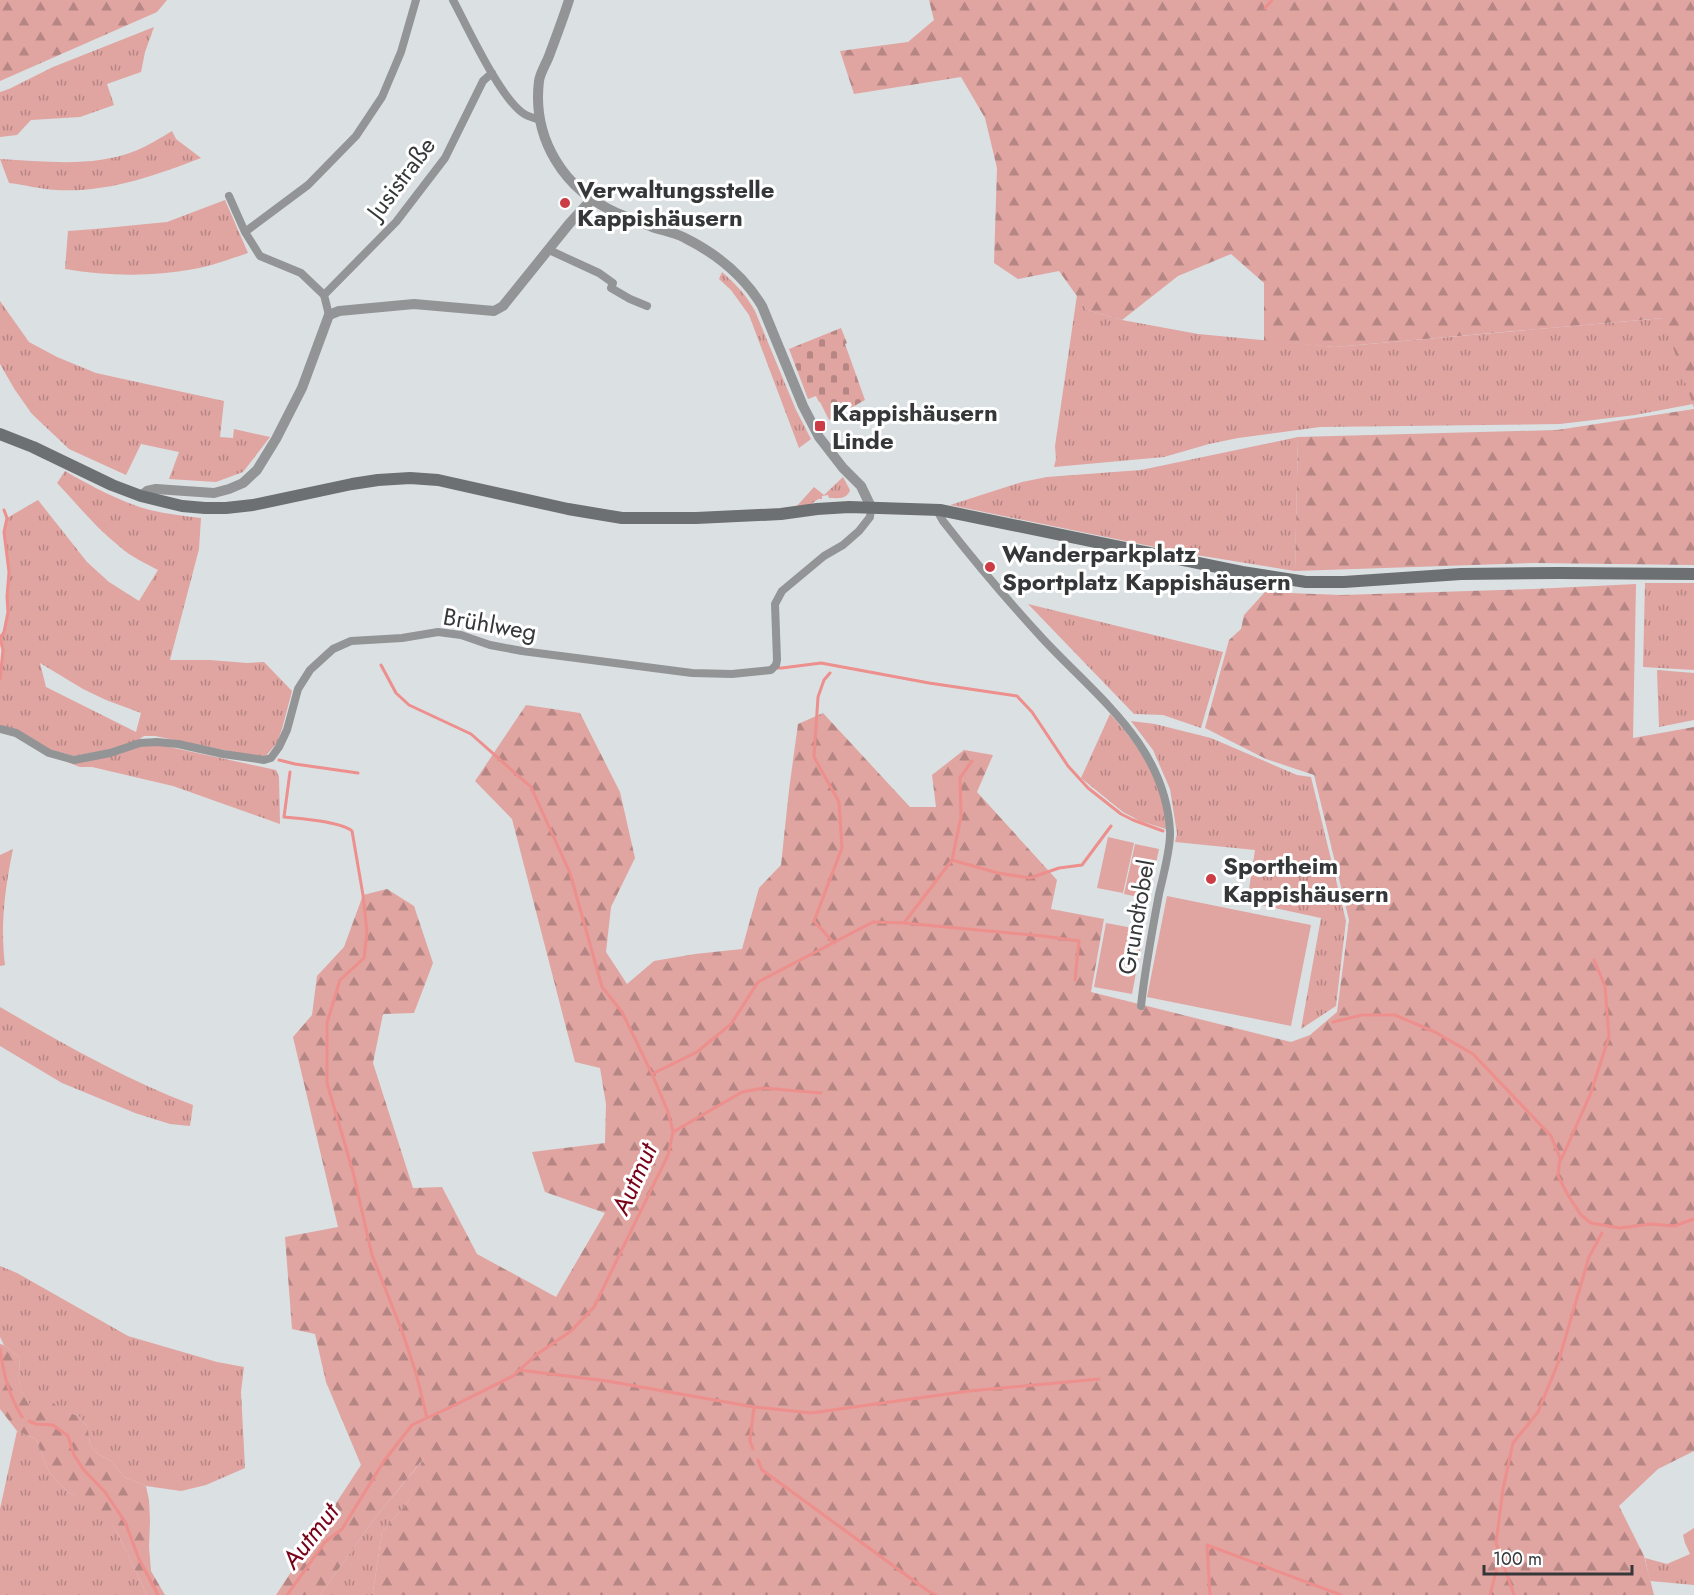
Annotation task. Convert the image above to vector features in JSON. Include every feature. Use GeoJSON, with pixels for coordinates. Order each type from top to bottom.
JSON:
{"type":"FeatureCollection","features":[{"type":"Feature","properties":{"kind":"main road"},"geometry":{"type":"LineString","coordinates":[[0,434],[33,447],[112,485],[141,496],[182,506],[226,508],[278,501],[369,481],[410,478],[438,480],[568,509],[622,518],[696,518],[871,507],[940,510],[1242,572],[1306,582],[1344,582],[1461,574],[1694,574]]}},
{"type":"Feature","properties":{"kind":"street"},"geometry":{"type":"LineString","coordinates":[[245,232],[308,184],[356,136],[382,97],[401,52],[416,0]]}},
{"type":"Feature","properties":{"kind":"street"},"geometry":{"type":"LineString","coordinates":[[453,0],[508,99],[525,115],[539,120]]}},
{"type":"Feature","properties":{"kind":"street"},"geometry":{"type":"LineString","coordinates":[[569,0],[539,80],[539,120],[544,138],[558,163],[577,188],[592,199],[622,215],[683,237],[717,257],[742,278],[755,293],[762,306],[803,406],[819,436],[843,468],[861,486],[871,507]]}},
{"type":"Feature","properties":{"kind":"street","name":"Jusistraße"},"geometry":{"type":"LineString","coordinates":[[324,295],[401,216],[445,158],[483,81],[492,73]]}},
{"type":"Feature","properties":{"kind":"street"},"geometry":{"type":"LineString","coordinates":[[141,496],[147,491],[156,489],[214,493],[243,483],[257,470],[302,388],[329,315],[324,295],[301,273],[260,256],[245,232],[229,196]]}},
{"type":"Feature","properties":{"kind":"street"},"geometry":{"type":"LineString","coordinates":[[329,315],[339,311],[414,304],[494,311],[503,306],[592,199]]}},
{"type":"Feature","properties":{"kind":"street"},"geometry":{"type":"LineString","coordinates":[[549,250],[599,273],[613,283],[611,288],[647,306]]}},
{"type":"Feature","properties":{"kind":"street","name":"Brühlweg"},"geometry":{"type":"LineString","coordinates":[[0,729],[16,733],[49,753],[74,760],[110,753],[140,743],[157,742],[264,760],[271,758],[279,747],[287,730],[298,689],[310,670],[333,649],[351,641],[402,638],[438,632],[522,651],[692,674],[732,674],[771,670],[777,660],[775,604],[782,591],[859,531],[870,517],[871,507]]}},
{"type":"Feature","properties":{"kind":"street","name":"Grundtobel"},"geometry":{"type":"LineString","coordinates":[[940,510],[939,514],[943,521],[1012,605],[1121,718],[1139,741],[1162,786],[1168,808],[1170,834],[1141,1006]]}},
{"type":"Feature","properties":{"kind":"green space"},"geometry":{"type":"Polygon","coordinates":[[[0,0],[167,0],[157,12],[0,81],[0,0]]]}},
{"type":"Feature","properties":{"kind":"green space"},"geometry":{"type":"Polygon","coordinates":[[[929,0],[1694,0],[1694,408],[1663,318],[1335,347],[1264,341],[1264,283],[1231,254],[1178,276],[1122,320],[1087,310],[1059,271],[1018,279],[994,263],[997,168],[985,118],[961,77],[854,94],[840,51],[908,42],[934,20],[929,0]]]}},
{"type":"Feature","properties":{"kind":"green space"},"geometry":{"type":"Polygon","coordinates":[[[154,27],[141,72],[107,84],[114,105],[80,117],[31,120],[17,135],[0,137],[0,92],[53,67],[154,27]]]}},
{"type":"Feature","properties":{"kind":"green space"},"geometry":{"type":"Polygon","coordinates":[[[172,131],[176,139],[201,158],[148,177],[94,189],[56,190],[9,183],[0,159],[51,162],[102,160],[135,151],[172,131]]]}},
{"type":"Feature","properties":{"kind":"green space"},"geometry":{"type":"Polygon","coordinates":[[[225,200],[248,253],[201,268],[178,272],[113,274],[65,269],[68,231],[167,222],[225,200]]]}},
{"type":"Feature","properties":{"kind":"green space"},"geometry":{"type":"Polygon","coordinates":[[[722,272],[740,290],[755,311],[796,410],[811,439],[799,448],[749,315],[731,290],[719,279],[722,272]]]}},
{"type":"Feature","properties":{"kind":"green space"},"geometry":{"type":"Polygon","coordinates":[[[1077,295],[1087,310],[1122,320],[1198,334],[1335,347],[1664,318],[1693,404],[1635,415],[1560,424],[1320,427],[1238,438],[1164,457],[1054,467],[1077,295]]]}},
{"type":"Feature","properties":{"kind":"green space"},"geometry":{"type":"Polygon","coordinates":[[[0,301],[29,342],[57,357],[96,373],[224,401],[220,437],[233,438],[234,429],[270,437],[243,472],[216,482],[169,479],[179,452],[141,444],[126,475],[69,449],[32,414],[0,364],[0,301]]]}},
{"type":"Feature","properties":{"kind":"green space"},"geometry":{"type":"Polygon","coordinates":[[[841,328],[865,400],[829,420],[816,396],[808,399],[789,349],[841,328]]]}},
{"type":"Feature","properties":{"kind":"green space"},"geometry":{"type":"Polygon","coordinates":[[[1694,409],[1694,565],[1535,563],[1295,571],[1298,437],[1557,430],[1694,409]]]}},
{"type":"Feature","properties":{"kind":"green space"},"geometry":{"type":"Polygon","coordinates":[[[1298,437],[1295,571],[1184,553],[950,505],[1022,482],[1047,477],[1141,470],[1298,437]]]}},
{"type":"Feature","properties":{"kind":"green space"},"geometry":{"type":"Polygon","coordinates":[[[65,471],[106,493],[140,507],[163,513],[201,518],[199,549],[170,660],[264,662],[292,691],[277,743],[264,758],[155,736],[144,736],[135,742],[112,749],[74,756],[51,750],[0,726],[0,679],[3,650],[0,638],[4,632],[8,611],[9,572],[4,532],[7,518],[38,500],[87,562],[109,582],[139,601],[158,570],[133,557],[111,539],[57,483],[65,471]],[[40,663],[46,687],[136,732],[141,713],[83,689],[40,663]]]}},
{"type":"Feature","properties":{"kind":"green space"},"geometry":{"type":"Polygon","coordinates":[[[843,477],[850,490],[844,497],[822,496],[822,499],[818,499],[809,506],[796,507],[814,487],[824,495],[843,477]]]}},
{"type":"Feature","properties":{"kind":"green space"},"geometry":{"type":"Polygon","coordinates":[[[1645,583],[1694,583],[1694,670],[1643,667],[1645,583]]]}},
{"type":"Feature","properties":{"kind":"green space"},"geometry":{"type":"Polygon","coordinates":[[[1636,584],[1633,738],[1694,727],[1694,1451],[1658,1469],[1619,1506],[1644,1556],[1654,1595],[370,1595],[373,1592],[382,1532],[409,1501],[424,1458],[375,1518],[320,1595],[276,1595],[361,1465],[326,1382],[315,1334],[292,1329],[285,1237],[338,1227],[293,1037],[312,1015],[317,976],[344,947],[363,895],[387,889],[414,906],[433,963],[414,1013],[383,1014],[373,1063],[413,1188],[442,1187],[477,1254],[556,1297],[605,1213],[545,1192],[532,1152],[605,1143],[606,1104],[600,1068],[575,1062],[512,819],[475,781],[526,705],[580,713],[620,792],[635,858],[611,907],[606,952],[627,984],[654,961],[742,949],[759,888],[781,865],[798,724],[823,713],[910,807],[936,807],[932,775],[964,750],[993,755],[977,792],[1057,880],[1051,909],[1104,919],[1091,992],[1291,1042],[1310,1035],[1337,1012],[1349,920],[1314,775],[1266,759],[1205,728],[1229,640],[1241,629],[1244,615],[1265,592],[1341,595],[1636,584]]]}},
{"type":"Feature","properties":{"kind":"green space"},"geometry":{"type":"Polygon","coordinates":[[[1028,604],[1223,652],[1201,728],[1163,715],[1134,714],[1028,604]]]}},
{"type":"Feature","properties":{"kind":"green space"},"geometry":{"type":"Polygon","coordinates":[[[1657,670],[1694,673],[1694,720],[1659,727],[1657,670]]]}},
{"type":"Feature","properties":{"kind":"green space"},"geometry":{"type":"Polygon","coordinates":[[[1110,714],[1131,739],[1149,767],[1161,797],[1166,829],[1140,821],[1123,812],[1081,778],[1110,714]]]}},
{"type":"Feature","properties":{"kind":"green space"},"geometry":{"type":"Polygon","coordinates":[[[1131,721],[1155,724],[1211,738],[1297,775],[1311,777],[1346,921],[1336,1006],[1301,1029],[1321,918],[1247,902],[1255,850],[1175,842],[1177,834],[1170,789],[1153,750],[1131,721]]]}},
{"type":"Feature","properties":{"kind":"green space"},"geometry":{"type":"Polygon","coordinates":[[[160,745],[276,770],[279,777],[280,824],[173,786],[92,767],[80,767],[67,762],[138,747],[160,745]]]}},
{"type":"Feature","properties":{"kind":"green space"},"geometry":{"type":"Polygon","coordinates":[[[1108,837],[1134,843],[1123,893],[1097,888],[1108,837]]]}},
{"type":"Feature","properties":{"kind":"green space"},"geometry":{"type":"Polygon","coordinates":[[[1135,844],[1159,849],[1148,899],[1124,894],[1135,844]]]}},
{"type":"Feature","properties":{"kind":"green space"},"geometry":{"type":"Polygon","coordinates":[[[13,849],[4,907],[5,965],[0,966],[0,855],[13,849]]]}},
{"type":"Feature","properties":{"kind":"green space"},"geometry":{"type":"Polygon","coordinates":[[[1167,896],[1311,925],[1291,1026],[1147,997],[1167,896]]]}},
{"type":"Feature","properties":{"kind":"green space"},"geometry":{"type":"Polygon","coordinates":[[[1106,923],[1144,930],[1132,994],[1094,987],[1106,923]]]}},
{"type":"Feature","properties":{"kind":"green space"},"geometry":{"type":"Polygon","coordinates":[[[0,1007],[119,1072],[193,1105],[190,1126],[170,1124],[135,1113],[62,1083],[0,1046],[0,1007]]]}},
{"type":"Feature","properties":{"kind":"green space"},"geometry":{"type":"Polygon","coordinates":[[[0,1266],[17,1273],[128,1336],[217,1362],[244,1367],[241,1392],[245,1468],[206,1485],[181,1491],[146,1486],[124,1477],[110,1460],[98,1454],[90,1445],[88,1428],[78,1415],[30,1405],[19,1383],[20,1358],[4,1345],[0,1337],[0,1266]]]}},
{"type":"Feature","properties":{"kind":"green space"},"geometry":{"type":"Polygon","coordinates":[[[0,1344],[20,1358],[19,1383],[30,1405],[38,1398],[49,1398],[62,1410],[78,1415],[88,1428],[90,1445],[98,1454],[110,1460],[124,1477],[146,1486],[149,1500],[151,1571],[165,1595],[147,1595],[117,1532],[97,1507],[69,1493],[49,1472],[36,1439],[17,1431],[0,1409],[0,1344]]]}},
{"type":"Feature","properties":{"kind":"green space"},"geometry":{"type":"Polygon","coordinates":[[[17,1431],[36,1439],[49,1472],[69,1493],[97,1506],[117,1532],[147,1595],[0,1595],[0,1509],[17,1431]]]}},
{"type":"Feature","properties":{"kind":"green space"},"geometry":{"type":"Polygon","coordinates":[[[426,1456],[409,1501],[382,1532],[373,1592],[370,1595],[320,1595],[375,1518],[426,1456]]]}},
{"type":"Feature","properties":{"kind":"green space"},"geometry":{"type":"Polygon","coordinates":[[[1694,1528],[1694,1585],[1650,1581],[1645,1558],[1667,1564],[1690,1554],[1683,1535],[1694,1528]]]}},
{"type":"Feature","properties":{"kind":"waterway"},"geometry":{"type":"LineString","coordinates":[[1265,8],[1272,0]]}},
{"type":"Feature","properties":{"kind":"waterway"},"geometry":{"type":"LineString","coordinates":[[0,679],[3,650],[0,638],[4,632],[8,612],[9,572],[4,532],[7,518],[4,510]]}},
{"type":"Feature","properties":{"kind":"waterway"},"geometry":{"type":"LineString","coordinates":[[778,666],[782,668],[821,663],[1017,696],[1032,712],[1068,766],[1088,788],[1121,814],[1163,831]]}},
{"type":"Feature","properties":{"kind":"waterway"},"geometry":{"type":"LineString","coordinates":[[381,665],[396,693],[409,705],[471,734],[531,787],[570,873],[602,987],[622,1012],[652,1074]]}},
{"type":"Feature","properties":{"kind":"waterway"},"geometry":{"type":"LineString","coordinates":[[830,673],[824,680],[818,697],[814,757],[839,802],[842,848],[814,921],[834,943]]}},
{"type":"Feature","properties":{"kind":"waterway"},"geometry":{"type":"LineString","coordinates":[[279,760],[358,773]]}},
{"type":"Feature","properties":{"kind":"waterway"},"geometry":{"type":"LineString","coordinates":[[904,923],[952,860],[961,817],[960,778],[972,761]]}},
{"type":"Feature","properties":{"kind":"waterway"},"geometry":{"type":"LineString","coordinates":[[290,772],[284,817],[330,823],[352,831],[367,932],[364,958],[340,980],[327,1023],[327,1083],[353,1172],[372,1255],[402,1331],[416,1373],[427,1418]]}},
{"type":"Feature","properties":{"kind":"waterway"},"geometry":{"type":"LineString","coordinates":[[952,860],[998,873],[1030,878],[1059,868],[1082,865],[1111,826]]}},
{"type":"Feature","properties":{"kind":"waterway","name":"Autmut"},"geometry":{"type":"LineString","coordinates":[[287,1595],[325,1542],[342,1529],[384,1461],[412,1425],[513,1376],[536,1355],[571,1331],[594,1307],[668,1155],[673,1132],[668,1112],[652,1074],[697,1052],[731,1024],[758,982],[873,922],[904,923],[1079,941],[1075,980]]}},
{"type":"Feature","properties":{"kind":"waterway"},"geometry":{"type":"LineString","coordinates":[[1561,1160],[1590,1095],[1609,1037],[1605,986],[1594,960]]}},
{"type":"Feature","properties":{"kind":"waterway"},"geometry":{"type":"LineString","coordinates":[[1333,1022],[1362,1015],[1395,1015],[1435,1032],[1473,1054],[1551,1136],[1560,1158],[1558,1176],[1581,1215],[1591,1223],[1620,1228],[1651,1224],[1674,1226],[1694,1219]]}},
{"type":"Feature","properties":{"kind":"waterway"},"geometry":{"type":"LineString","coordinates":[[673,1132],[742,1092],[764,1088],[821,1093]]}},
{"type":"Feature","properties":{"kind":"waterway"},"geometry":{"type":"LineString","coordinates":[[1514,1595],[1496,1543],[1503,1489],[1513,1443],[1538,1412],[1558,1363],[1589,1257],[1602,1233]]}},
{"type":"Feature","properties":{"kind":"waterway"},"geometry":{"type":"LineString","coordinates":[[0,1349],[7,1384],[22,1417]]}},
{"type":"Feature","properties":{"kind":"waterway"},"geometry":{"type":"LineString","coordinates":[[519,1370],[607,1381],[754,1407],[811,1413],[969,1391],[1099,1379]]}},
{"type":"Feature","properties":{"kind":"waterway"},"geometry":{"type":"LineString","coordinates":[[753,1449],[750,1441],[754,1407]]}},
{"type":"Feature","properties":{"kind":"waterway"},"geometry":{"type":"LineString","coordinates":[[29,1421],[36,1424],[53,1425],[68,1436],[74,1455],[83,1469],[105,1492],[125,1522],[139,1559],[158,1595]]}},
{"type":"Feature","properties":{"kind":"waterway"},"geometry":{"type":"LineString","coordinates":[[758,1460],[762,1470],[936,1595]]}},
{"type":"Feature","properties":{"kind":"waterway"},"geometry":{"type":"LineString","coordinates":[[1210,1595],[1207,1545],[1341,1595]]}},
{"type":"Feature","properties":{"kind":"waterway"},"geometry":{"type":"LineString","coordinates":[[1490,1595],[1500,1556]]}},
{"type":"Feature","properties":{"kind":"place","name":"Verwaltungsstelle Kappishäusern"},"geometry":{"type":"Point","coordinates":[565,203]}},
{"type":"Feature","properties":{"kind":"place","name":"Kappishäusern Linde"},"geometry":{"type":"Point","coordinates":[820,426]}},
{"type":"Feature","properties":{"kind":"place","name":"Wanderparkplatz Sportplatz Kappishäusern"},"geometry":{"type":"Point","coordinates":[990,567]}},
{"type":"Feature","properties":{"kind":"place","name":"Sportheim Kappishäusern"},"geometry":{"type":"Point","coordinates":[1211,879]}}]}
